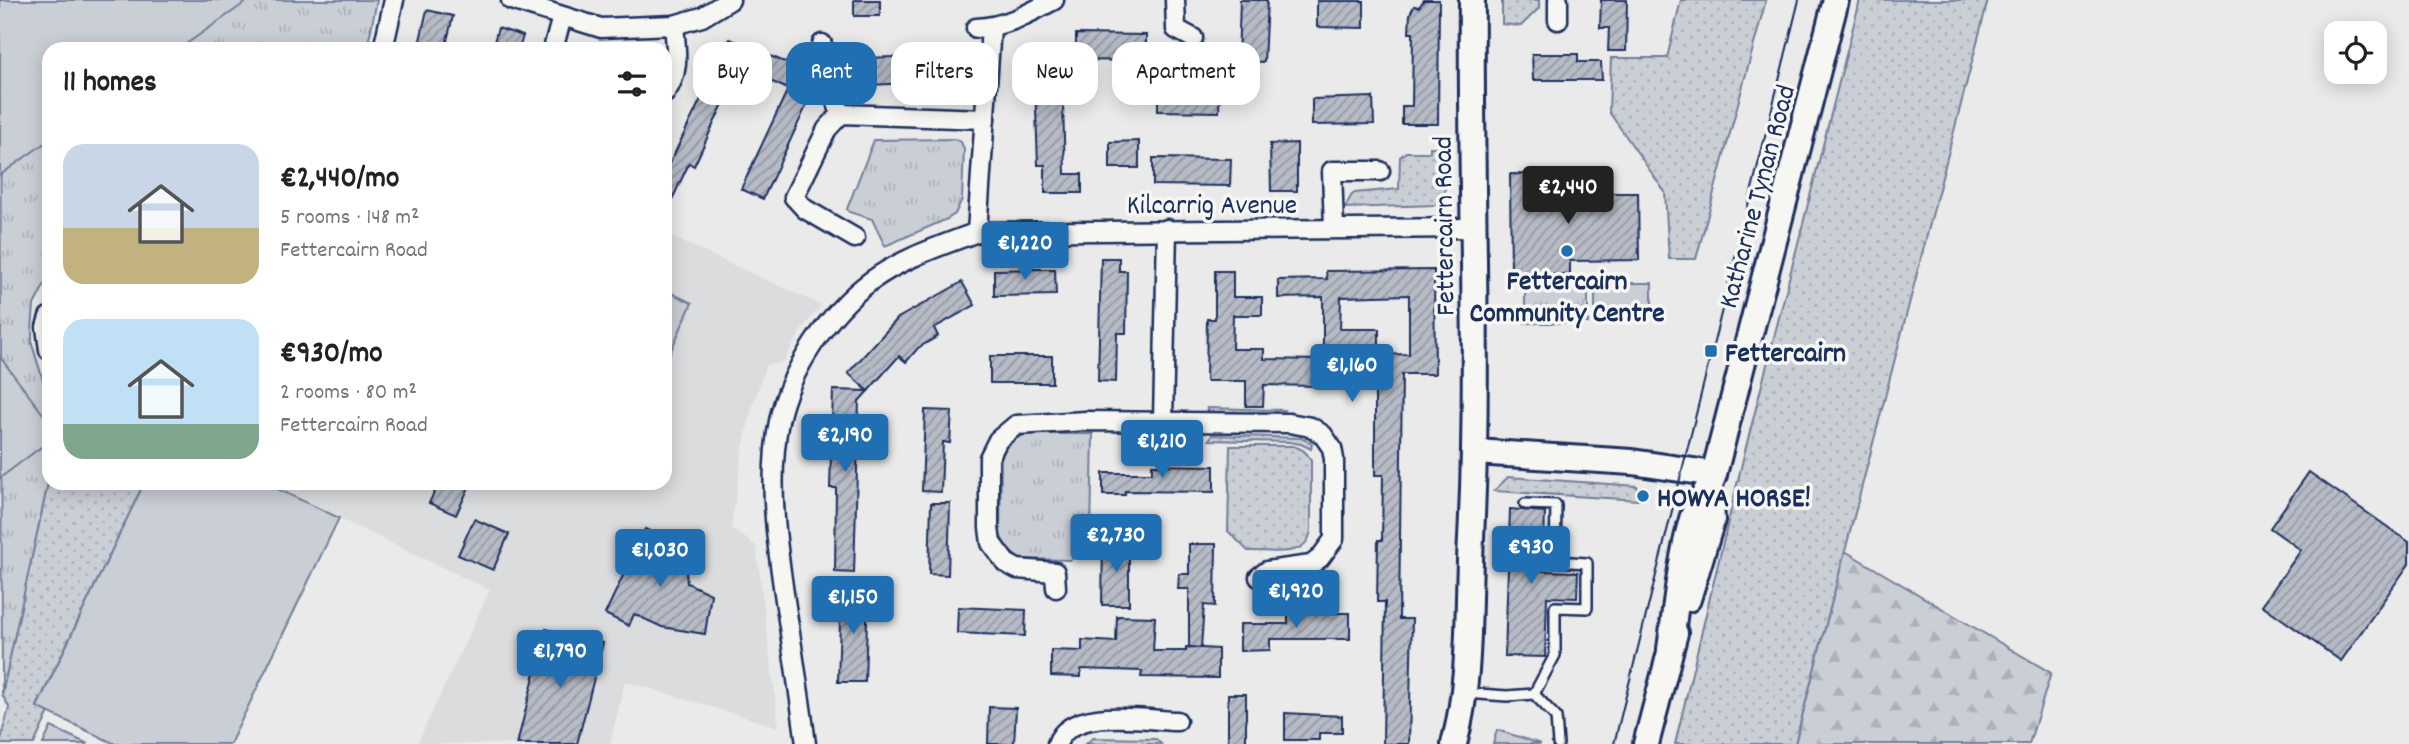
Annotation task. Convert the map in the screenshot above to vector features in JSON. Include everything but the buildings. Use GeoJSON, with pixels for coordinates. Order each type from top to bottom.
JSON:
{"type":"FeatureCollection","features":[{"type":"Feature","properties":{"kind":"street"},"geometry":{"type":"LineString","coordinates":[[385,42],[394,0]]}},
{"type":"Feature","properties":{"kind":"street"},"geometry":{"type":"LineString","coordinates":[[510,0],[601,27],[674,25],[702,17],[730,0]]}},
{"type":"Feature","properties":{"kind":"street"},"geometry":{"type":"LineString","coordinates":[[977,232],[985,119],[983,27],[1020,18],[1054,0]]}},
{"type":"Feature","properties":{"kind":"street"},"geometry":{"type":"LineString","coordinates":[[1175,0],[1175,29],[1193,38]]}},
{"type":"Feature","properties":{"kind":"street","name":"Fettercairn Road"},"geometry":{"type":"LineString","coordinates":[[1454,744],[1464,693],[1469,634],[1475,452],[1472,0]]}},
{"type":"Feature","properties":{"kind":"street"},"geometry":{"type":"LineString","coordinates":[[1558,0],[1558,20]]}},
{"type":"Feature","properties":{"kind":"street","name":"Katharine Tynan Road"},"geometry":{"type":"LineString","coordinates":[[1646,744],[1670,649],[1684,549],[1693,515],[1712,481],[1836,0]]}},
{"type":"Feature","properties":{"kind":"street"},"geometry":{"type":"LineString","coordinates":[[555,42],[562,17]]}},
{"type":"Feature","properties":{"kind":"street"},"geometry":{"type":"LineString","coordinates":[[672,83],[678,58],[674,25]]}},
{"type":"Feature","properties":{"kind":"street"},"geometry":{"type":"LineString","coordinates":[[838,105],[841,114]]}},
{"type":"Feature","properties":{"kind":"street"},"geometry":{"type":"LineString","coordinates":[[855,238],[805,209],[794,197],[827,129],[841,114],[985,119]]}},
{"type":"Feature","properties":{"kind":"street"},"geometry":{"type":"LineString","coordinates":[[1334,228],[1332,171],[1380,171]]}},
{"type":"Feature","properties":{"kind":"street","name":"Kilcarrig Avenue"},"geometry":{"type":"LineString","coordinates":[[806,744],[776,539],[774,468],[779,420],[792,382],[811,346],[833,317],[870,281],[914,256],[977,232],[1472,228]]}},
{"type":"Feature","properties":{"kind":"street"},"geometry":{"type":"LineString","coordinates":[[1163,422],[1167,229]]}},
{"type":"Feature","properties":{"kind":"street"},"geometry":{"type":"LineString","coordinates":[[1056,588],[1055,572],[1017,569],[1006,563],[991,543],[989,458],[998,440],[1016,425],[1163,422],[1297,425],[1314,429],[1323,435],[1332,447],[1335,464],[1334,539],[1320,558],[1311,565],[1267,571],[1259,577]]}},
{"type":"Feature","properties":{"kind":"street"},"geometry":{"type":"LineString","coordinates":[[1475,452],[1632,462],[1712,481]]}},
{"type":"Feature","properties":{"kind":"street"},"geometry":{"type":"LineString","coordinates":[[1057,744],[1060,737],[1074,724],[1092,719],[1177,720]]}},
{"type":"Feature","properties":{"kind":"lane"},"geometry":{"type":"LineString","coordinates":[[1525,504],[1556,505],[1555,561],[1587,563],[1587,608],[1555,607],[1555,655],[1534,694]]}},
{"type":"Feature","properties":{"kind":"lane"},"geometry":{"type":"LineString","coordinates":[[1464,693],[1507,696],[1534,694]]}},
{"type":"Feature","properties":{"kind":"lane"},"geometry":{"type":"LineString","coordinates":[[1534,694],[1556,717],[1558,744]]}},
{"type":"Feature","properties":{"kind":"shaded area"},"geometry":{"type":"Polygon","coordinates":[[[672,237],[821,305],[801,331],[783,362],[766,365],[743,447],[731,528],[756,546],[779,727],[625,681],[610,744],[417,744],[490,590],[280,490],[672,490],[672,237]]]}},
{"type":"Feature","properties":{"kind":"green space"},"geometry":{"type":"Polygon","coordinates":[[[0,0],[377,0],[368,42],[42,42],[42,290],[34,305],[32,344],[42,377],[42,490],[46,490],[2,694],[0,0]]]}},
{"type":"Feature","properties":{"kind":"green space"},"geometry":{"type":"Polygon","coordinates":[[[0,0],[249,0],[189,42],[42,42],[42,145],[0,175],[0,0]]]}},
{"type":"Feature","properties":{"kind":"green space"},"geometry":{"type":"Polygon","coordinates":[[[1502,0],[1539,0],[1539,8],[1521,26],[1502,24],[1502,0]]]}},
{"type":"Feature","properties":{"kind":"green space"},"geometry":{"type":"Polygon","coordinates":[[[1681,0],[1766,0],[1696,259],[1669,259],[1665,192],[1609,112],[1611,58],[1667,58],[1681,0]]]}},
{"type":"Feature","properties":{"kind":"green space"},"geometry":{"type":"Polygon","coordinates":[[[1860,0],[1988,0],[1795,744],[1675,744],[1744,455],[1860,0]]]}},
{"type":"Feature","properties":{"kind":"green space"},"geometry":{"type":"Polygon","coordinates":[[[954,139],[961,142],[964,149],[962,199],[955,214],[885,246],[872,219],[849,212],[847,209],[874,140],[954,139]]]}},
{"type":"Feature","properties":{"kind":"green space"},"geometry":{"type":"Polygon","coordinates":[[[1430,147],[1445,147],[1445,197],[1436,205],[1345,208],[1354,193],[1399,189],[1400,157],[1406,152],[1430,152],[1430,147]]]}},
{"type":"Feature","properties":{"kind":"green space"},"geometry":{"type":"Polygon","coordinates":[[[1595,283],[1652,283],[1652,316],[1595,317],[1595,283]]]}},
{"type":"Feature","properties":{"kind":"green space"},"geometry":{"type":"Polygon","coordinates":[[[1525,285],[1588,285],[1588,323],[1525,323],[1525,285]]]}},
{"type":"Feature","properties":{"kind":"green space"},"geometry":{"type":"Polygon","coordinates":[[[672,293],[692,303],[672,348],[672,293]]]}},
{"type":"Feature","properties":{"kind":"green space"},"geometry":{"type":"Polygon","coordinates":[[[0,357],[42,413],[42,446],[0,478],[0,357]]]}},
{"type":"Feature","properties":{"kind":"green space"},"geometry":{"type":"Polygon","coordinates":[[[1207,408],[1284,410],[1281,415],[1210,413],[1207,408]]]}},
{"type":"Feature","properties":{"kind":"green space"},"geometry":{"type":"Polygon","coordinates":[[[1026,434],[1093,434],[1091,532],[1071,560],[1020,559],[1007,549],[1000,535],[1001,456],[1009,442],[1026,434]]]}},
{"type":"Feature","properties":{"kind":"green space"},"geometry":{"type":"Polygon","coordinates":[[[1212,435],[1301,438],[1312,443],[1311,449],[1289,442],[1209,440],[1212,435]]]}},
{"type":"Feature","properties":{"kind":"green space"},"geometry":{"type":"Polygon","coordinates":[[[1230,446],[1292,446],[1308,455],[1311,461],[1311,529],[1303,545],[1287,551],[1248,551],[1228,531],[1230,446]]]}},
{"type":"Feature","properties":{"kind":"green space"},"geometry":{"type":"Polygon","coordinates":[[[1508,477],[1637,486],[1638,500],[1494,491],[1508,477]]]}},
{"type":"Feature","properties":{"kind":"green space"},"geometry":{"type":"Polygon","coordinates":[[[46,490],[141,490],[37,706],[49,712],[34,744],[0,744],[9,707],[2,694],[46,490]]]}},
{"type":"Feature","properties":{"kind":"green space"},"geometry":{"type":"Polygon","coordinates":[[[141,490],[280,490],[339,518],[230,744],[115,744],[37,707],[141,490]]]}},
{"type":"Feature","properties":{"kind":"green space"},"geometry":{"type":"Polygon","coordinates":[[[1845,551],[2051,673],[2029,744],[1795,744],[1845,551]]]}},
{"type":"Feature","properties":{"kind":"green space"},"geometry":{"type":"Polygon","coordinates":[[[51,727],[88,744],[43,744],[51,727]]]}},
{"type":"Feature","properties":{"kind":"green space"},"geometry":{"type":"Polygon","coordinates":[[[1497,730],[1541,744],[1493,744],[1497,730]]]}},
{"type":"Feature","properties":{"kind":"green space"},"geometry":{"type":"Polygon","coordinates":[[[1093,738],[1156,739],[1161,744],[1085,744],[1093,738]]]}},
{"type":"Feature","properties":{"kind":"tram line"},"geometry":{"type":"LineString","coordinates":[[1614,744],[1799,0]]}},
{"type":"Feature","properties":{"kind":"place","name":"Fettercairn Community Centre"},"geometry":{"type":"Point","coordinates":[1567,251]}},
{"type":"Feature","properties":{"kind":"place","name":"Fettercairn"},"geometry":{"type":"Point","coordinates":[1711,351]}},
{"type":"Feature","properties":{"kind":"place","name":"HOWYA HORSE!"},"geometry":{"type":"Point","coordinates":[1643,496]}}]}
